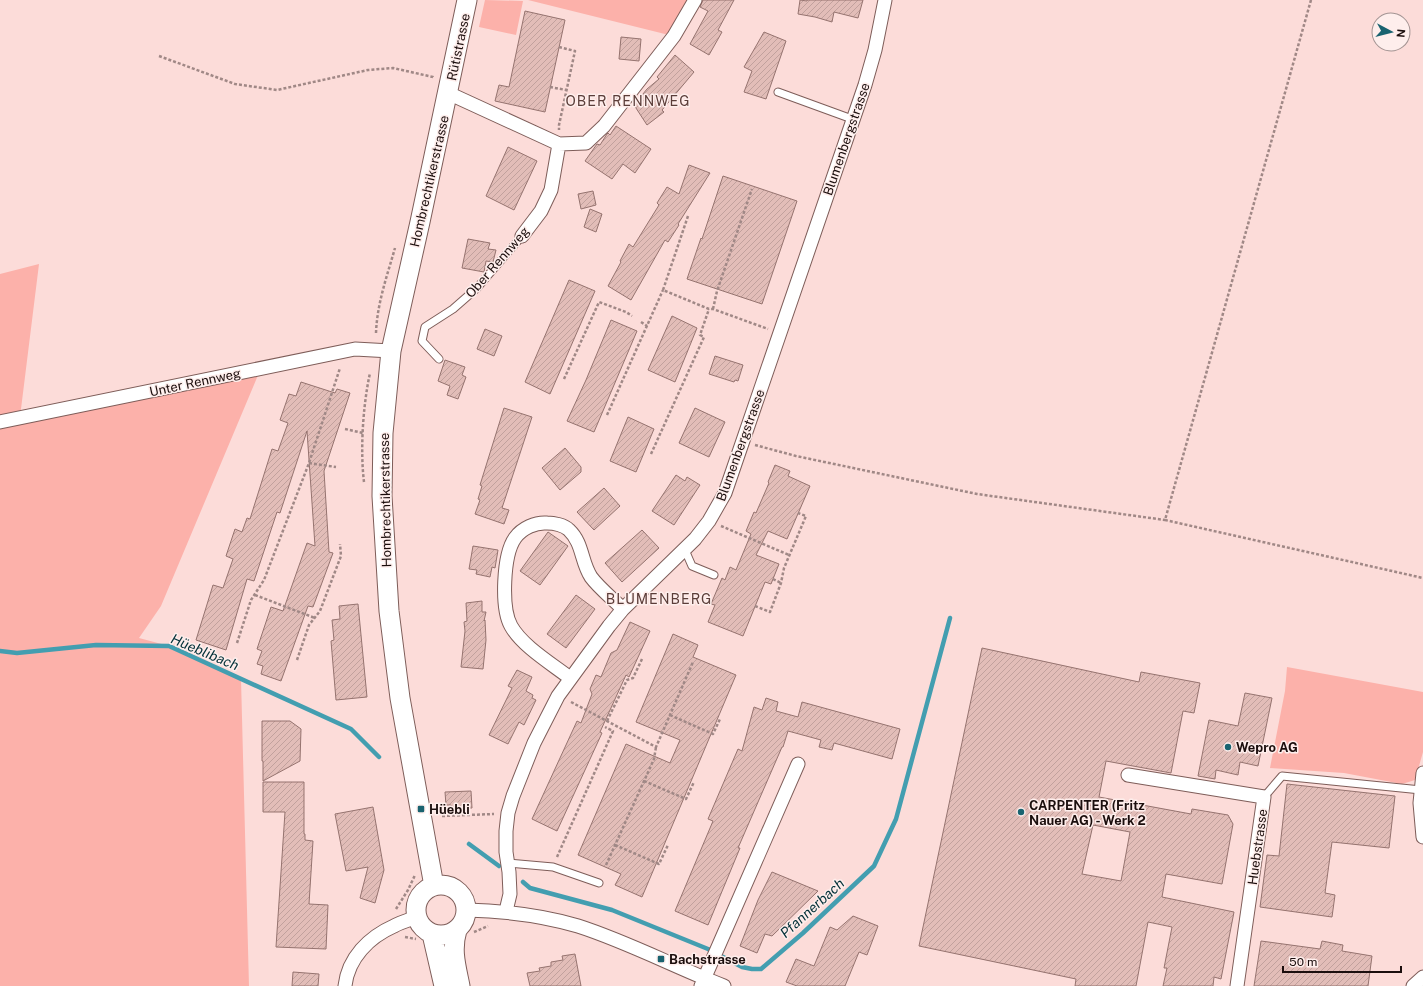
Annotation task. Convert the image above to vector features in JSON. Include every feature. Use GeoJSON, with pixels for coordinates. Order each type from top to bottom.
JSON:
{"type":"FeatureCollection","features":[{"type":"Feature","properties":{"kind":"main road","name":"Rütistrasse"},"geometry":{"type":"LineString","coordinates":[[448,93],[468,0]]}},
{"type":"Feature","properties":{"kind":"main road","name":"Hombrechtikerstrasse"},"geometry":{"type":"LineString","coordinates":[[434,886],[400,698],[389,611],[382,496],[382,465],[383,433],[391,350],[448,93]]}},
{"type":"Feature","properties":{"kind":"main road"},"geometry":{"type":"LineString","coordinates":[[434,886],[450,886],[456,890],[462,895],[466,902],[467,910],[466,918],[462,924],[457,930],[450,934],[432,934],[421,925],[417,918],[417,906],[421,895],[427,889],[434,886]]}},
{"type":"Feature","properties":{"kind":"main road"},"geometry":{"type":"LineString","coordinates":[[457,930],[454,941],[454,952],[460,986]]}},
{"type":"Feature","properties":{"kind":"main road"},"geometry":{"type":"LineString","coordinates":[[432,934],[444,986]]}},
{"type":"Feature","properties":{"kind":"street"},"geometry":{"type":"LineString","coordinates":[[448,93],[559,144],[586,143],[604,126],[674,36],[695,0]]}},
{"type":"Feature","properties":{"kind":"street","name":"Blumenbergstrasse"},"geometry":{"type":"LineString","coordinates":[[506,911],[510,894],[506,831],[508,813],[513,796],[534,743],[558,696],[623,609],[685,550],[709,521],[725,492],[864,86],[875,50],[885,0]]}},
{"type":"Feature","properties":{"kind":"street","name":"Ober Rennweg"},"geometry":{"type":"LineString","coordinates":[[522,236],[541,211],[551,190],[559,144]]}},
{"type":"Feature","properties":{"kind":"street","name":"Unter Rennweg"},"geometry":{"type":"LineString","coordinates":[[0,422],[355,349],[391,350]]}},
{"type":"Feature","properties":{"kind":"street"},"geometry":{"type":"LineString","coordinates":[[570,678],[521,640],[510,625],[505,603],[505,571],[509,553],[515,538],[527,528],[539,522],[554,523],[569,530],[580,544],[585,566],[591,577],[623,609]]}},
{"type":"Feature","properties":{"kind":"street"},"geometry":{"type":"LineString","coordinates":[[703,982],[798,764]]}},
{"type":"Feature","properties":{"kind":"street"},"geometry":{"type":"LineString","coordinates":[[1423,773],[1421,790],[1423,837]]}},
{"type":"Feature","properties":{"kind":"street","name":"Huebstrasse"},"geometry":{"type":"LineString","coordinates":[[1128,775],[1264,797],[1237,986]]}},
{"type":"Feature","properties":{"kind":"street"},"geometry":{"type":"LineString","coordinates":[[467,910],[506,911],[538,917],[594,932],[703,982],[724,986]]}},
{"type":"Feature","properties":{"kind":"street"},"geometry":{"type":"LineString","coordinates":[[345,986],[346,978],[354,960],[365,944],[377,935],[394,926],[417,918]]}},
{"type":"Feature","properties":{"kind":"street"},"geometry":{"type":"LineString","coordinates":[[1413,986],[1423,977]]}},
{"type":"Feature","properties":{"kind":"lane"},"geometry":{"type":"LineString","coordinates":[[778,92],[852,119]]}},
{"type":"Feature","properties":{"kind":"lane","name":"Ober Rennweg"},"geometry":{"type":"LineString","coordinates":[[439,360],[422,341],[425,326],[453,309],[477,288],[522,236]]}},
{"type":"Feature","properties":{"kind":"lane"},"geometry":{"type":"LineString","coordinates":[[685,550],[692,566],[714,575]]}},
{"type":"Feature","properties":{"kind":"lane"},"geometry":{"type":"LineString","coordinates":[[1264,797],[1282,776],[1421,790]]}},
{"type":"Feature","properties":{"kind":"lane"},"geometry":{"type":"LineString","coordinates":[[508,867],[553,867],[599,883]]}},
{"type":"Feature","properties":{"kind":"path"},"geometry":{"type":"LineString","coordinates":[[1165,520],[1311,0]]}},
{"type":"Feature","properties":{"kind":"path"},"geometry":{"type":"LineString","coordinates":[[559,47],[574,51],[559,125],[559,144]]}},
{"type":"Feature","properties":{"kind":"path"},"geometry":{"type":"LineString","coordinates":[[159,56],[235,84],[277,90],[368,70],[393,68],[433,77]]}},
{"type":"Feature","properties":{"kind":"path"},"geometry":{"type":"LineString","coordinates":[[550,87],[566,90]]}},
{"type":"Feature","properties":{"kind":"path"},"geometry":{"type":"LineString","coordinates":[[713,309],[752,188]]}},
{"type":"Feature","properties":{"kind":"path"},"geometry":{"type":"LineString","coordinates":[[607,415],[663,290],[688,216]]}},
{"type":"Feature","properties":{"kind":"path"},"geometry":{"type":"LineString","coordinates":[[663,290],[709,309],[713,309],[779,334]]}},
{"type":"Feature","properties":{"kind":"path"},"geometry":{"type":"LineString","coordinates":[[564,379],[600,302],[626,312],[632,316]]}},
{"type":"Feature","properties":{"kind":"path"},"geometry":{"type":"LineString","coordinates":[[651,454],[704,337],[700,335],[709,309]]}},
{"type":"Feature","properties":{"kind":"path"},"geometry":{"type":"LineString","coordinates":[[641,322],[647,326]]}},
{"type":"Feature","properties":{"kind":"path"},"geometry":{"type":"LineString","coordinates":[[237,642],[252,600],[264,580],[309,463],[340,368]]}},
{"type":"Feature","properties":{"kind":"path"},"geometry":{"type":"LineString","coordinates":[[346,429],[363,433]]}},
{"type":"Feature","properties":{"kind":"path"},"geometry":{"type":"LineString","coordinates":[[743,441],[796,456],[977,494],[1165,520],[1423,578]]}},
{"type":"Feature","properties":{"kind":"path"},"geometry":{"type":"LineString","coordinates":[[309,463],[336,467]]}},
{"type":"Feature","properties":{"kind":"path"},"geometry":{"type":"LineString","coordinates":[[755,606],[770,612],[782,583],[784,568],[806,516],[798,513]]}},
{"type":"Feature","properties":{"kind":"path"},"geometry":{"type":"LineString","coordinates":[[709,521],[789,555]]}},
{"type":"Feature","properties":{"kind":"path"},"geometry":{"type":"LineString","coordinates":[[297,660],[309,625],[320,611],[341,556],[340,544]]}},
{"type":"Feature","properties":{"kind":"path"},"geometry":{"type":"LineString","coordinates":[[773,579],[782,583]]}},
{"type":"Feature","properties":{"kind":"path"},"geometry":{"type":"LineString","coordinates":[[255,595],[314,618]]}},
{"type":"Feature","properties":{"kind":"path"},"geometry":{"type":"LineString","coordinates":[[607,721],[627,680],[633,678],[642,659]]}},
{"type":"Feature","properties":{"kind":"path"},"geometry":{"type":"LineString","coordinates":[[606,865],[654,759],[656,746],[693,662]]}},
{"type":"Feature","properties":{"kind":"path"},"geometry":{"type":"LineString","coordinates":[[558,696],[656,746]]}},
{"type":"Feature","properties":{"kind":"path"},"geometry":{"type":"LineString","coordinates":[[670,715],[713,734],[720,720]]}},
{"type":"Feature","properties":{"kind":"path"},"geometry":{"type":"LineString","coordinates":[[553,867],[613,731],[605,727]]}},
{"type":"Feature","properties":{"kind":"path"},"geometry":{"type":"LineString","coordinates":[[644,780],[686,799],[694,782]]}},
{"type":"Feature","properties":{"kind":"path"},"geometry":{"type":"LineString","coordinates":[[442,816],[508,813]]}},
{"type":"Feature","properties":{"kind":"path"},"geometry":{"type":"LineString","coordinates":[[615,846],[659,864],[668,845]]}},
{"type":"Feature","properties":{"kind":"shaded area"},"geometry":{"type":"Polygon","coordinates":[[[485,0],[523,1],[516,35],[479,27],[485,0]]]}},
{"type":"Feature","properties":{"kind":"shaded area"},"geometry":{"type":"Polygon","coordinates":[[[528,0],[693,0],[673,36],[528,0]]]}},
{"type":"Feature","properties":{"kind":"shaded area"},"geometry":{"type":"Polygon","coordinates":[[[39,264],[20,417],[261,368],[161,606],[139,638],[169,646],[241,679],[249,986],[0,986],[0,274],[39,264]]]}},
{"type":"Feature","properties":{"kind":"shaded area"},"geometry":{"type":"Polygon","coordinates":[[[1287,667],[1423,692],[1423,752],[1415,780],[1402,784],[1344,773],[1270,768],[1285,691],[1287,667]]]}},
{"type":"Feature","properties":{"kind":"building"},"geometry":{"type":"Polygon","coordinates":[[[703,0],[734,0],[718,30],[722,32],[709,55],[690,44],[708,11],[700,7],[703,0]]]}},
{"type":"Feature","properties":{"kind":"building"},"geometry":{"type":"Polygon","coordinates":[[[800,0],[863,0],[858,18],[834,12],[832,22],[798,14],[800,0]]]}},
{"type":"Feature","properties":{"kind":"building"},"geometry":{"type":"Polygon","coordinates":[[[525,11],[565,20],[545,112],[495,101],[499,85],[509,87],[525,11]]]}},
{"type":"Feature","properties":{"kind":"building"},"geometry":{"type":"Polygon","coordinates":[[[764,32],[786,41],[766,99],[744,92],[752,71],[744,67],[764,32]]]}},
{"type":"Feature","properties":{"kind":"building"},"geometry":{"type":"Polygon","coordinates":[[[621,37],[641,39],[639,61],[619,59],[621,37]]]}},
{"type":"Feature","properties":{"kind":"building"},"geometry":{"type":"Polygon","coordinates":[[[675,55],[694,72],[662,110],[664,112],[647,125],[634,105],[647,89],[659,79],[657,77],[675,55]]]}},
{"type":"Feature","properties":{"kind":"building"},"geometry":{"type":"Polygon","coordinates":[[[616,126],[651,149],[635,173],[623,164],[612,179],[585,161],[597,144],[600,145],[607,134],[608,133],[610,135],[616,126]]]}},
{"type":"Feature","properties":{"kind":"building"},"geometry":{"type":"Polygon","coordinates":[[[508,147],[537,161],[514,210],[486,196],[508,147]]]}},
{"type":"Feature","properties":{"kind":"building"},"geometry":{"type":"Polygon","coordinates":[[[689,165],[710,173],[668,242],[665,240],[631,300],[608,286],[629,244],[633,247],[659,205],[657,203],[667,187],[679,194],[689,165]]]}},
{"type":"Feature","properties":{"kind":"building"},"geometry":{"type":"Polygon","coordinates":[[[723,176],[797,201],[762,304],[687,279],[723,176]]]}},
{"type":"Feature","properties":{"kind":"building"},"geometry":{"type":"Polygon","coordinates":[[[593,191],[596,205],[581,209],[578,194],[593,191]]]}},
{"type":"Feature","properties":{"kind":"building"},"geometry":{"type":"Polygon","coordinates":[[[590,209],[602,214],[596,232],[584,227],[590,209]]]}},
{"type":"Feature","properties":{"kind":"building"},"geometry":{"type":"Polygon","coordinates":[[[468,239],[490,243],[488,249],[496,250],[493,262],[486,261],[484,272],[462,268],[468,239]]]}},
{"type":"Feature","properties":{"kind":"building"},"geometry":{"type":"Polygon","coordinates":[[[569,280],[595,291],[550,394],[525,382],[569,280]]]}},
{"type":"Feature","properties":{"kind":"building"},"geometry":{"type":"Polygon","coordinates":[[[672,316],[697,328],[675,382],[648,370],[672,316]]]}},
{"type":"Feature","properties":{"kind":"building"},"geometry":{"type":"Polygon","coordinates":[[[611,320],[637,331],[594,432],[567,421],[611,320]]]}},
{"type":"Feature","properties":{"kind":"building"},"geometry":{"type":"Polygon","coordinates":[[[485,329],[502,336],[494,356],[477,349],[485,329]]]}},
{"type":"Feature","properties":{"kind":"building"},"geometry":{"type":"Polygon","coordinates":[[[715,356],[743,365],[738,381],[735,380],[734,382],[709,374],[715,356]]]}},
{"type":"Feature","properties":{"kind":"building"},"geometry":{"type":"Polygon","coordinates":[[[445,360],[465,367],[462,375],[466,377],[458,399],[447,395],[450,386],[438,381],[445,360]]]}},
{"type":"Feature","properties":{"kind":"building"},"geometry":{"type":"Polygon","coordinates":[[[301,382],[335,393],[337,389],[350,393],[324,471],[329,552],[333,553],[313,607],[308,606],[281,681],[261,674],[263,666],[257,664],[262,651],[257,649],[271,607],[283,611],[307,543],[315,546],[307,431],[280,513],[277,512],[254,581],[247,579],[226,650],[196,640],[213,585],[223,588],[233,559],[226,556],[235,529],[242,532],[247,518],[250,519],[272,449],[278,451],[288,423],[280,420],[289,394],[296,396],[301,382]]]}},
{"type":"Feature","properties":{"kind":"building"},"geometry":{"type":"Polygon","coordinates":[[[504,408],[532,417],[502,508],[509,510],[504,524],[475,514],[480,500],[478,499],[482,486],[480,485],[504,408]]]}},
{"type":"Feature","properties":{"kind":"building"},"geometry":{"type":"Polygon","coordinates":[[[695,408],[725,422],[709,457],[679,443],[695,408]]]}},
{"type":"Feature","properties":{"kind":"building"},"geometry":{"type":"Polygon","coordinates":[[[628,417],[654,429],[636,472],[610,461],[628,417]]]}},
{"type":"Feature","properties":{"kind":"building"},"geometry":{"type":"Polygon","coordinates":[[[565,448],[581,467],[581,472],[560,490],[542,468],[565,448]]]}},
{"type":"Feature","properties":{"kind":"building"},"geometry":{"type":"Polygon","coordinates":[[[775,465],[790,471],[788,476],[810,486],[787,539],[768,531],[756,555],[779,564],[771,584],[765,582],[743,636],[708,622],[715,605],[711,604],[722,578],[725,580],[730,567],[736,570],[751,534],[746,531],[754,512],[756,513],[775,465]]]}},
{"type":"Feature","properties":{"kind":"building"},"geometry":{"type":"Polygon","coordinates":[[[676,475],[685,481],[687,477],[700,485],[674,525],[652,511],[676,475]]]}},
{"type":"Feature","properties":{"kind":"building"},"geometry":{"type":"Polygon","coordinates":[[[604,488],[620,506],[594,530],[577,512],[604,488]]]}},
{"type":"Feature","properties":{"kind":"building"},"geometry":{"type":"Polygon","coordinates":[[[642,530],[659,548],[622,582],[605,563],[642,530]]]}},
{"type":"Feature","properties":{"kind":"building"},"geometry":{"type":"Polygon","coordinates":[[[548,532],[568,546],[540,585],[520,571],[548,532]]]}},
{"type":"Feature","properties":{"kind":"building"},"geometry":{"type":"Polygon","coordinates":[[[473,546],[498,550],[495,568],[492,567],[490,577],[476,574],[477,570],[469,569],[473,546]]]}},
{"type":"Feature","properties":{"kind":"building"},"geometry":{"type":"Polygon","coordinates":[[[576,595],[595,609],[566,648],[547,634],[576,595]]]}},
{"type":"Feature","properties":{"kind":"building"},"geometry":{"type":"Polygon","coordinates":[[[482,601],[482,612],[486,612],[484,621],[485,620],[486,640],[483,669],[461,667],[465,631],[464,622],[467,621],[466,603],[482,601]]]}},
{"type":"Feature","properties":{"kind":"building"},"geometry":{"type":"Polygon","coordinates":[[[358,604],[367,697],[336,700],[331,641],[334,640],[332,620],[340,619],[339,606],[358,604]]]}},
{"type":"Feature","properties":{"kind":"building"},"geometry":{"type":"Polygon","coordinates":[[[630,622],[650,631],[629,677],[626,675],[600,732],[602,733],[557,831],[532,819],[577,721],[581,723],[592,694],[590,689],[596,675],[601,677],[611,653],[617,650],[630,622]]]}},
{"type":"Feature","properties":{"kind":"building"},"geometry":{"type":"Polygon","coordinates":[[[673,634],[698,645],[693,657],[736,675],[642,897],[615,885],[621,874],[578,855],[626,744],[670,763],[680,740],[636,722],[673,634]]]}},
{"type":"Feature","properties":{"kind":"building","name":"CARPENTER (Fritz Nauer AG) - Werk 2"},"geometry":{"type":"Polygon","coordinates":[[[982,648],[1139,682],[1141,672],[1200,683],[1194,713],[1183,711],[1171,773],[1106,761],[1099,797],[1191,814],[1192,809],[1228,815],[1233,824],[1222,884],[1166,874],[1162,897],[1234,912],[1221,979],[1214,977],[1213,986],[1163,986],[1167,968],[1164,968],[1172,927],[1148,922],[1136,986],[1075,986],[1076,979],[919,946],[982,648]],[[1093,825],[1082,874],[1121,881],[1130,832],[1093,825]]]}},
{"type":"Feature","properties":{"kind":"building"},"geometry":{"type":"Polygon","coordinates":[[[517,670],[532,677],[526,691],[533,695],[532,698],[536,700],[524,725],[519,722],[508,744],[489,735],[512,688],[508,686],[517,670]]]}},
{"type":"Feature","properties":{"kind":"building"},"geometry":{"type":"Polygon","coordinates":[[[1245,693],[1272,698],[1258,766],[1240,762],[1238,775],[1216,770],[1215,779],[1198,776],[1209,720],[1238,726],[1245,693]]]}},
{"type":"Feature","properties":{"kind":"building"},"geometry":{"type":"Polygon","coordinates":[[[766,698],[778,702],[776,711],[798,717],[802,702],[900,729],[892,759],[834,743],[832,750],[819,747],[821,740],[788,731],[783,747],[738,848],[740,848],[708,925],[675,911],[713,821],[708,819],[738,749],[742,751],[754,707],[762,710],[766,698]]]}},
{"type":"Feature","properties":{"kind":"building"},"geometry":{"type":"Polygon","coordinates":[[[262,721],[290,721],[301,729],[300,761],[263,781],[262,761],[262,721]]]}},
{"type":"Feature","properties":{"kind":"building"},"geometry":{"type":"Polygon","coordinates":[[[263,782],[304,782],[304,834],[305,840],[313,841],[309,904],[328,905],[326,949],[276,947],[285,812],[263,812],[263,782]]]}},
{"type":"Feature","properties":{"kind":"building"},"geometry":{"type":"Polygon","coordinates":[[[1287,784],[1395,796],[1389,848],[1332,842],[1325,893],[1335,895],[1332,917],[1260,907],[1267,855],[1279,856],[1287,784]]]}},
{"type":"Feature","properties":{"kind":"building"},"geometry":{"type":"Polygon","coordinates":[[[471,791],[472,808],[451,809],[451,805],[446,805],[445,792],[471,791]]]}},
{"type":"Feature","properties":{"kind":"building"},"geometry":{"type":"Polygon","coordinates":[[[373,807],[384,870],[375,903],[360,898],[368,867],[346,871],[335,814],[373,807]]]}},
{"type":"Feature","properties":{"kind":"building"},"geometry":{"type":"Polygon","coordinates":[[[772,872],[818,891],[772,936],[765,934],[757,953],[740,946],[758,900],[772,872]]]}},
{"type":"Feature","properties":{"kind":"building"},"geometry":{"type":"Polygon","coordinates":[[[853,916],[878,926],[867,955],[859,952],[845,986],[797,986],[786,982],[796,959],[814,966],[830,927],[837,930],[853,916]]]}},
{"type":"Feature","properties":{"kind":"building"},"geometry":{"type":"Polygon","coordinates":[[[1261,941],[1320,949],[1322,941],[1343,945],[1342,951],[1372,956],[1368,986],[1254,986],[1261,941]]]}},
{"type":"Feature","properties":{"kind":"building"},"geometry":{"type":"Polygon","coordinates":[[[575,954],[581,986],[530,986],[527,973],[540,971],[539,968],[551,966],[551,962],[563,960],[562,956],[575,954]]]}},
{"type":"Feature","properties":{"kind":"building"},"geometry":{"type":"Polygon","coordinates":[[[293,972],[319,974],[318,986],[292,986],[293,972]]]}},
{"type":"Feature","properties":{"kind":"waterway","name":"Pfannerbach"},"geometry":{"type":"LineString","coordinates":[[523,882],[530,888],[612,910],[708,949],[742,967],[761,969],[803,933],[874,866],[896,819],[950,618]]}},
{"type":"Feature","properties":{"kind":"waterway","name":"Hüeblibach"},"geometry":{"type":"LineString","coordinates":[[0,651],[17,653],[96,645],[169,646],[351,729],[379,757]]}},
{"type":"Feature","properties":{"kind":"waterway","name":"Pfannerbach"},"geometry":{"type":"LineString","coordinates":[[469,844],[499,866]]}},
{"type":"Feature","properties":{"kind":"place","name":"Wepro AG"},"geometry":{"type":"Point","coordinates":[1228,747]}},
{"type":"Feature","properties":{"kind":"place","name":"Hüebli"},"geometry":{"type":"Point","coordinates":[421,809]}},
{"type":"Feature","properties":{"kind":"place","name":"CARPENTER (Fritz Nauer AG) - Werk 2"},"geometry":{"type":"Point","coordinates":[1021,812]}},
{"type":"Feature","properties":{"kind":"place","name":"Bachstrasse"},"geometry":{"type":"Point","coordinates":[661,959]}},
{"type":"Feature","properties":{"kind":"district","name":"OBER RENNWEG"},"geometry":{"type":"Point","coordinates":[628,101]}},
{"type":"Feature","properties":{"kind":"district","name":"BLUMENBERG"},"geometry":{"type":"Point","coordinates":[659,599]}}]}
